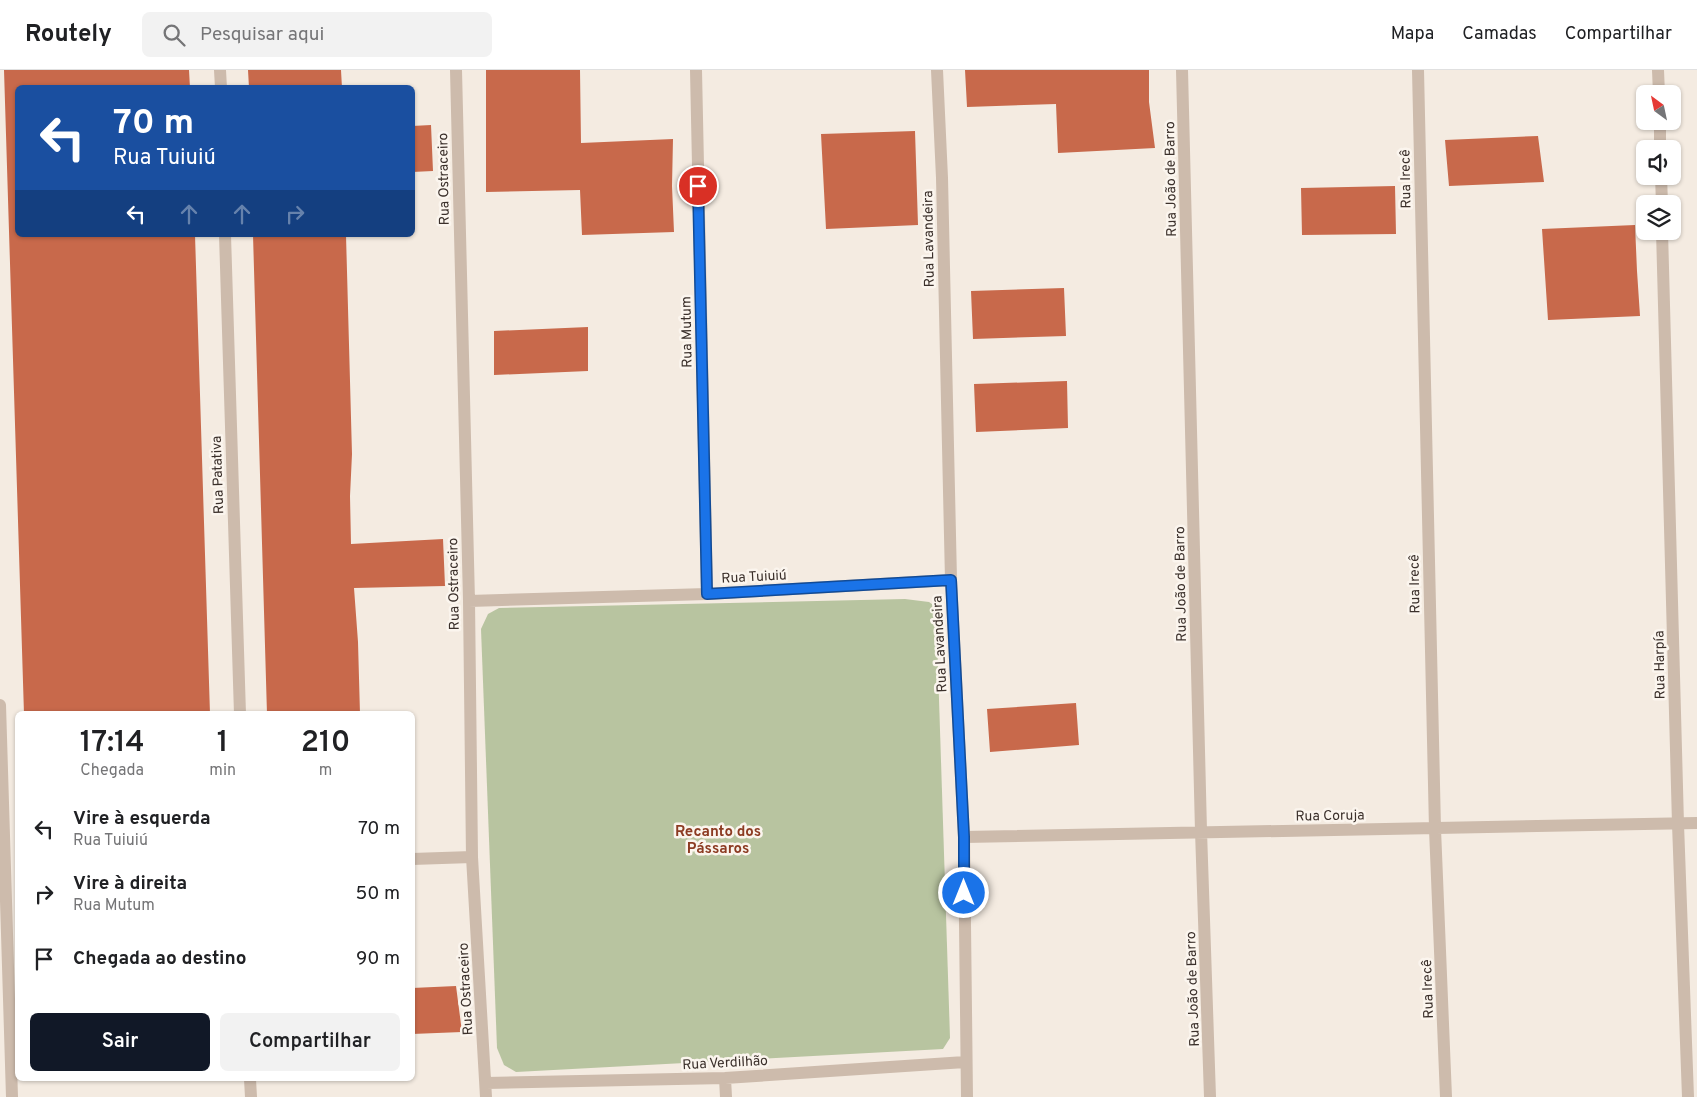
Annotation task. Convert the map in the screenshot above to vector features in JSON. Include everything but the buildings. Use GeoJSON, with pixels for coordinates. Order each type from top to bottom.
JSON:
{"type":"FeatureCollection","features":[{"type":"Feature","properties":{"kind":"street"},"geometry":{"type":"LineString","coordinates":[[220,70],[221,85]]}},
{"type":"Feature","properties":{"kind":"street","name":"Rua Ostraceiro"},"geometry":{"type":"LineString","coordinates":[[456,70],[469,601],[472,857],[486,1097]]}},
{"type":"Feature","properties":{"kind":"street","name":"Rua Mutum"},"geometry":{"type":"LineString","coordinates":[[696,70],[707,594]]}},
{"type":"Feature","properties":{"kind":"street","name":"Rua Lavandeira"},"geometry":{"type":"LineString","coordinates":[[937,70],[942,178],[951,580],[964,837],[965,1062],[967,1097]]}},
{"type":"Feature","properties":{"kind":"street","name":"Rua João de Barro"},"geometry":{"type":"LineString","coordinates":[[1182,70],[1201,831],[1210,1097]]}},
{"type":"Feature","properties":{"kind":"street","name":"Rua Irecê"},"geometry":{"type":"LineString","coordinates":[[1418,70],[1435,829],[1446,1097]]}},
{"type":"Feature","properties":{"kind":"street"},"geometry":{"type":"LineString","coordinates":[[1658,70],[1659,85]]}},
{"type":"Feature","properties":{"kind":"street","name":"Rua Patativa"},"geometry":{"type":"LineString","coordinates":[[225,237],[240,711]]}},
{"type":"Feature","properties":{"kind":"street","name":"Rua Harpía"},"geometry":{"type":"LineString","coordinates":[[1662,240],[1678,824],[1688,1097]]}},
{"type":"Feature","properties":{"kind":"street","name":"Rua Tuiuiú"},"geometry":{"type":"LineString","coordinates":[[469,601],[707,594],[951,580]]}},
{"type":"Feature","properties":{"kind":"street"},"geometry":{"type":"LineString","coordinates":[[0,705],[8,869],[12,1097]]}},
{"type":"Feature","properties":{"kind":"street","name":"Rua Coruja"},"geometry":{"type":"LineString","coordinates":[[964,837],[1697,823]]}},
{"type":"Feature","properties":{"kind":"street"},"geometry":{"type":"LineString","coordinates":[[415,859],[472,857]]}},
{"type":"Feature","properties":{"kind":"street","name":"Rua Verdilhão"},"geometry":{"type":"LineString","coordinates":[[486,1083],[725,1078],[965,1062]]}},
{"type":"Feature","properties":{"kind":"street"},"geometry":{"type":"LineString","coordinates":[[725,1078],[726,1097]]}},
{"type":"Feature","properties":{"kind":"street"},"geometry":{"type":"LineString","coordinates":[[250,1081],[251,1097]]}},
{"type":"Feature","properties":{"kind":"green space"},"geometry":{"type":"Polygon","coordinates":[[[905,599],[929,602],[936,607],[950,1038],[943,1049],[516,1072],[504,1065],[497,1048],[481,629],[488,614],[499,608],[905,599]]]}},
{"type":"Feature","properties":{"kind":"district","name":"Recanto dos Pássaros"},"geometry":{"type":"Point","coordinates":[718,840]}},
{"type":"Feature","properties":{"kind":"route"},"geometry":{"type":"LineString","coordinates":[[698,186],[707,594],[951,580],[964,837],[964,893]]}}]}
